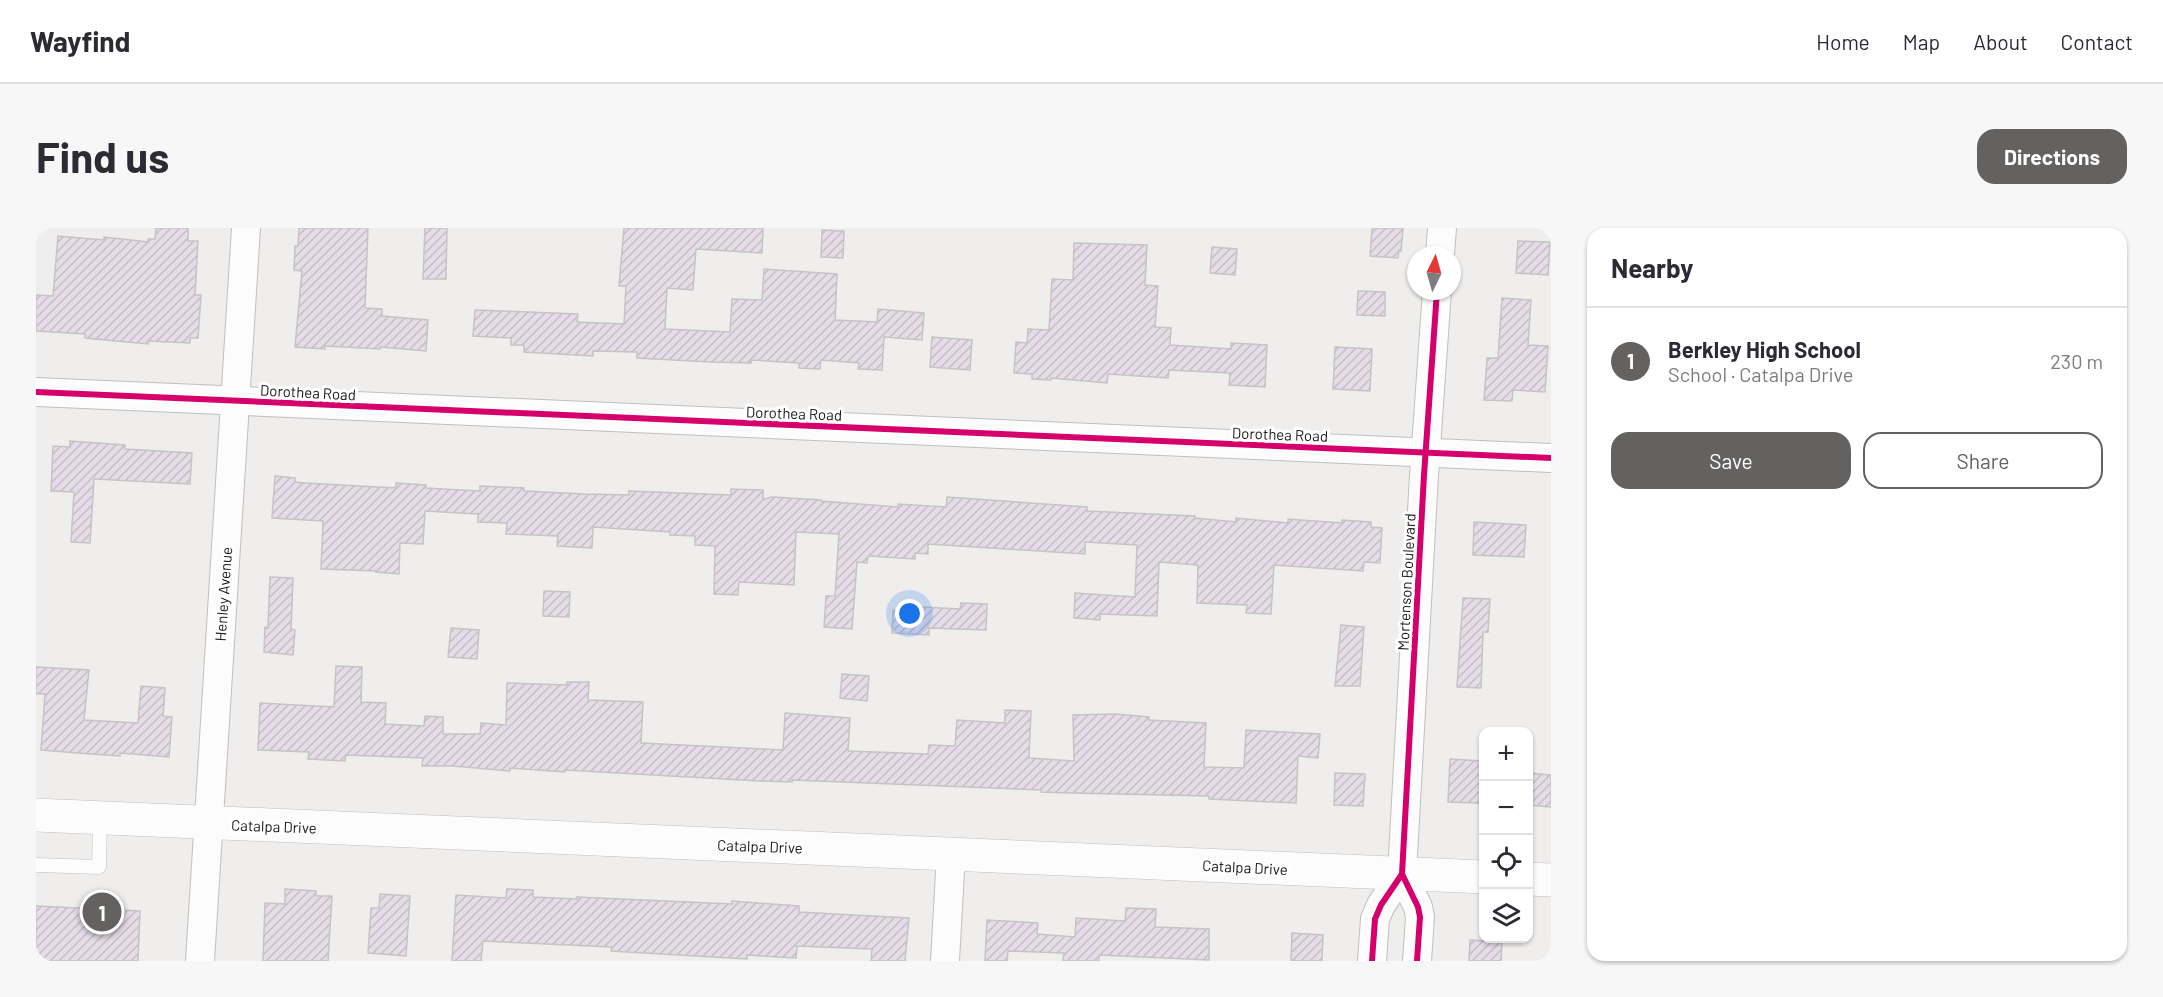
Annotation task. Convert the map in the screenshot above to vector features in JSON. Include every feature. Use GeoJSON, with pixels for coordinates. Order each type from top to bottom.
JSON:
{"type":"FeatureCollection","features":[{"type":"Feature","properties":{"kind":"street","name":"Henley Avenue"},"geometry":{"type":"LineString","coordinates":[[200,961],[246,228]]}},
{"type":"Feature","properties":{"kind":"street"},"geometry":{"type":"LineString","coordinates":[[1441,246],[1442,228]]}},
{"type":"Feature","properties":{"kind":"street","name":"Mortenson Boulevard"},"geometry":{"type":"LineString","coordinates":[[1417,961],[1420,918],[1418,907],[1402,874],[1436,300]]}},
{"type":"Feature","properties":{"kind":"street","name":"Dorothea Road"},"geometry":{"type":"LineString","coordinates":[[36,392],[1551,458]]}},
{"type":"Feature","properties":{"kind":"street","name":"Catalpa Drive"},"geometry":{"type":"LineString","coordinates":[[36,816],[1479,877]]}},
{"type":"Feature","properties":{"kind":"street"},"geometry":{"type":"LineString","coordinates":[[945,961],[951,854]]}},
{"type":"Feature","properties":{"kind":"street"},"geometry":{"type":"LineString","coordinates":[[1372,961],[1375,919],[1381,905],[1402,874]]}},
{"type":"Feature","properties":{"kind":"street"},"geometry":{"type":"LineString","coordinates":[[1533,879],[1551,880]]}},
{"type":"Feature","properties":{"kind":"lane"},"geometry":{"type":"LineString","coordinates":[[36,865],[99,867],[100,818]]}},
{"type":"Feature","properties":{"kind":"building"},"geometry":{"type":"Polygon","coordinates":[[[156,228],[188,228],[188,241],[198,241],[195,295],[201,295],[198,338],[190,338],[190,343],[148,341],[148,344],[85,338],[85,334],[36,331],[36,295],[53,296],[58,236],[104,240],[104,237],[148,242],[148,239],[155,239],[156,228]]]}},
{"type":"Feature","properties":{"kind":"building"},"geometry":{"type":"Polygon","coordinates":[[[299,228],[368,228],[365,308],[382,309],[382,316],[428,320],[426,351],[380,347],[380,349],[325,346],[325,349],[295,347],[302,271],[294,270],[295,246],[298,246],[299,228]]]}},
{"type":"Feature","properties":{"kind":"building"},"geometry":{"type":"Polygon","coordinates":[[[425,228],[447,228],[446,279],[423,279],[425,228]]]}},
{"type":"Feature","properties":{"kind":"building"},"geometry":{"type":"Polygon","coordinates":[[[624,228],[763,228],[762,253],[696,249],[693,290],[667,288],[665,329],[730,332],[732,299],[762,300],[764,269],[837,274],[835,320],[877,322],[878,309],[924,313],[922,340],[884,337],[882,370],[858,369],[859,363],[821,360],[820,369],[799,368],[799,363],[751,360],[751,363],[637,358],[637,352],[593,351],[593,356],[524,352],[524,345],[511,345],[511,338],[473,336],[475,310],[578,314],[577,322],[624,324],[626,286],[619,286],[624,228]]]}},
{"type":"Feature","properties":{"kind":"building"},"geometry":{"type":"Polygon","coordinates":[[[1372,228],[1403,228],[1401,251],[1399,250],[1398,258],[1370,256],[1372,228]]]}},
{"type":"Feature","properties":{"kind":"building"},"geometry":{"type":"Polygon","coordinates":[[[822,230],[844,231],[843,258],[821,257],[822,230]]]}},
{"type":"Feature","properties":{"kind":"building"},"geometry":{"type":"Polygon","coordinates":[[[1518,241],[1550,242],[1548,275],[1516,273],[1518,241]]]}},
{"type":"Feature","properties":{"kind":"building"},"geometry":{"type":"Polygon","coordinates":[[[1074,243],[1147,245],[1145,285],[1158,286],[1155,327],[1171,328],[1170,345],[1231,349],[1231,343],[1267,345],[1265,387],[1229,385],[1230,373],[1169,370],[1168,378],[1108,374],[1107,383],[1051,378],[1051,380],[1032,379],[1032,374],[1014,373],[1016,342],[1027,343],[1028,329],[1049,330],[1052,279],[1073,280],[1074,243]]]}},
{"type":"Feature","properties":{"kind":"building"},"geometry":{"type":"Polygon","coordinates":[[[1212,247],[1237,249],[1235,275],[1210,273],[1212,247]]]}},
{"type":"Feature","properties":{"kind":"building"},"geometry":{"type":"Polygon","coordinates":[[[1358,291],[1385,292],[1385,316],[1357,315],[1358,291]]]}},
{"type":"Feature","properties":{"kind":"building"},"geometry":{"type":"Polygon","coordinates":[[[1502,298],[1531,300],[1528,345],[1548,346],[1545,392],[1513,390],[1512,401],[1484,400],[1487,358],[1498,358],[1502,298]]]}},
{"type":"Feature","properties":{"kind":"building"},"geometry":{"type":"Polygon","coordinates":[[[932,337],[972,340],[970,370],[930,367],[932,337]]]}},
{"type":"Feature","properties":{"kind":"building"},"geometry":{"type":"Polygon","coordinates":[[[1335,347],[1372,349],[1370,391],[1333,389],[1335,347]]]}},
{"type":"Feature","properties":{"kind":"building"},"geometry":{"type":"Polygon","coordinates":[[[70,441],[125,445],[125,449],[192,453],[190,484],[94,479],[90,543],[71,542],[74,492],[51,491],[53,446],[70,447],[70,441]]]}},
{"type":"Feature","properties":{"kind":"building"},"geometry":{"type":"Polygon","coordinates":[[[275,476],[295,478],[295,482],[305,483],[396,488],[396,483],[426,485],[426,488],[480,491],[480,486],[584,494],[629,495],[629,491],[731,495],[731,489],[763,490],[763,499],[773,497],[898,507],[898,504],[946,507],[947,497],[1087,507],[1087,511],[1195,516],[1195,518],[1236,522],[1236,518],[1288,523],[1288,519],[1342,523],[1342,520],[1371,522],[1371,527],[1382,528],[1380,563],[1364,562],[1363,571],[1274,565],[1271,614],[1246,613],[1247,605],[1197,603],[1198,565],[1159,562],[1157,616],[1100,614],[1100,620],[1074,618],[1075,593],[1135,597],[1137,545],[1085,542],[1085,554],[928,544],[928,554],[915,553],[915,559],[868,556],[867,563],[857,562],[852,629],[824,627],[826,596],[835,596],[839,534],[796,532],[794,585],[739,582],[738,595],[714,594],[715,546],[695,545],[695,536],[593,527],[592,548],[557,546],[558,536],[506,534],[507,523],[478,522],[478,514],[425,511],[423,544],[400,543],[399,574],[321,569],[323,521],[272,518],[275,476]]]}},
{"type":"Feature","properties":{"kind":"building"},"geometry":{"type":"Polygon","coordinates":[[[1474,522],[1526,525],[1524,557],[1473,555],[1474,522]]]}},
{"type":"Feature","properties":{"kind":"building"},"geometry":{"type":"Polygon","coordinates":[[[270,577],[293,578],[291,629],[295,630],[293,655],[264,652],[265,627],[268,628],[270,577]]]}},
{"type":"Feature","properties":{"kind":"building"},"geometry":{"type":"Polygon","coordinates":[[[544,591],[570,592],[569,617],[543,616],[544,591]]]}},
{"type":"Feature","properties":{"kind":"building"},"geometry":{"type":"Polygon","coordinates":[[[1463,598],[1490,599],[1488,632],[1483,632],[1481,688],[1457,687],[1463,598]]]}},
{"type":"Feature","properties":{"kind":"building"},"geometry":{"type":"Polygon","coordinates":[[[961,603],[987,604],[986,630],[929,628],[929,635],[892,633],[893,610],[904,611],[904,606],[960,609],[961,603]]]}},
{"type":"Feature","properties":{"kind":"building"},"geometry":{"type":"Polygon","coordinates":[[[1341,625],[1364,627],[1360,686],[1335,686],[1341,625]]]}},
{"type":"Feature","properties":{"kind":"building"},"geometry":{"type":"Polygon","coordinates":[[[451,628],[479,630],[477,659],[448,657],[451,628]]]}},
{"type":"Feature","properties":{"kind":"building"},"geometry":{"type":"Polygon","coordinates":[[[336,666],[362,667],[361,702],[386,703],[385,724],[424,726],[425,716],[443,717],[443,734],[480,734],[481,723],[506,725],[507,683],[567,685],[567,682],[589,682],[588,700],[643,702],[641,743],[783,750],[785,713],[850,718],[848,751],[928,754],[929,745],[955,746],[957,720],[1005,723],[1005,710],[1031,711],[1029,758],[1074,761],[1073,715],[1115,714],[1149,717],[1149,720],[1206,723],[1204,767],[1244,768],[1246,730],[1320,734],[1318,758],[1298,756],[1296,803],[1209,799],[1209,796],[1041,792],[1041,790],[792,780],[792,782],[760,781],[510,768],[510,771],[422,766],[423,758],[346,755],[345,761],[308,759],[309,752],[258,750],[260,703],[334,707],[336,666]]]}},
{"type":"Feature","properties":{"kind":"building"},"geometry":{"type":"Polygon","coordinates":[[[36,667],[89,670],[84,720],[138,723],[141,686],[165,688],[163,716],[172,717],[169,757],[41,750],[45,694],[36,694],[36,667]]]}},
{"type":"Feature","properties":{"kind":"building"},"geometry":{"type":"Polygon","coordinates":[[[842,674],[869,676],[867,701],[840,698],[842,674]]]}},
{"type":"Feature","properties":{"kind":"building"},"geometry":{"type":"Polygon","coordinates":[[[1450,759],[1479,761],[1479,803],[1448,802],[1450,759]]]}},
{"type":"Feature","properties":{"kind":"building"},"geometry":{"type":"Polygon","coordinates":[[[1335,773],[1365,774],[1363,806],[1334,805],[1335,773]]]}},
{"type":"Feature","properties":{"kind":"building"},"geometry":{"type":"Polygon","coordinates":[[[1533,773],[1551,775],[1551,807],[1533,805],[1533,773]]]}},
{"type":"Feature","properties":{"kind":"building"},"geometry":{"type":"Polygon","coordinates":[[[285,889],[316,891],[316,896],[332,896],[328,961],[263,961],[265,903],[285,904],[285,889]]]}},
{"type":"Feature","properties":{"kind":"building"},"geometry":{"type":"Polygon","coordinates":[[[507,889],[533,890],[533,897],[732,904],[732,901],[799,906],[799,912],[909,918],[905,961],[871,961],[872,949],[797,946],[796,958],[747,955],[747,959],[611,951],[612,947],[483,941],[481,961],[452,961],[456,895],[506,898],[507,889]]]}},
{"type":"Feature","properties":{"kind":"building"},"geometry":{"type":"Polygon","coordinates":[[[380,894],[410,896],[406,956],[368,953],[371,908],[379,908],[380,894]]]}},
{"type":"Feature","properties":{"kind":"building"},"geometry":{"type":"Polygon","coordinates":[[[36,906],[140,911],[138,961],[36,961],[36,906]]]}},
{"type":"Feature","properties":{"kind":"building"},"geometry":{"type":"Polygon","coordinates":[[[1126,908],[1156,909],[1155,927],[1209,929],[1209,960],[1099,955],[1099,961],[1063,961],[1064,953],[1008,951],[1007,961],[985,961],[987,920],[1038,923],[1037,934],[1075,937],[1076,918],[1125,921],[1126,908]]]}},
{"type":"Feature","properties":{"kind":"building"},"geometry":{"type":"Polygon","coordinates":[[[1292,933],[1323,935],[1322,961],[1291,961],[1292,933]]]}},
{"type":"Feature","properties":{"kind":"building"},"geometry":{"type":"Polygon","coordinates":[[[1470,940],[1479,941],[1479,943],[1502,943],[1501,961],[1469,961],[1470,940]]]}},
{"type":"Feature","properties":{"kind":"cycle path"},"geometry":{"type":"LineString","coordinates":[[1417,961],[1420,917],[1418,907],[1402,874],[1424,475],[1436,300]]}},
{"type":"Feature","properties":{"kind":"cycle path"},"geometry":{"type":"LineString","coordinates":[[36,392],[1551,458]]}},
{"type":"Feature","properties":{"kind":"cycle path"},"geometry":{"type":"LineString","coordinates":[[1372,961],[1375,919],[1381,905],[1402,874]]}},
{"type":"Feature","properties":{"kind":"place","name":"Berkley High School"},"geometry":{"type":"Point","coordinates":[102,912]}}]}
